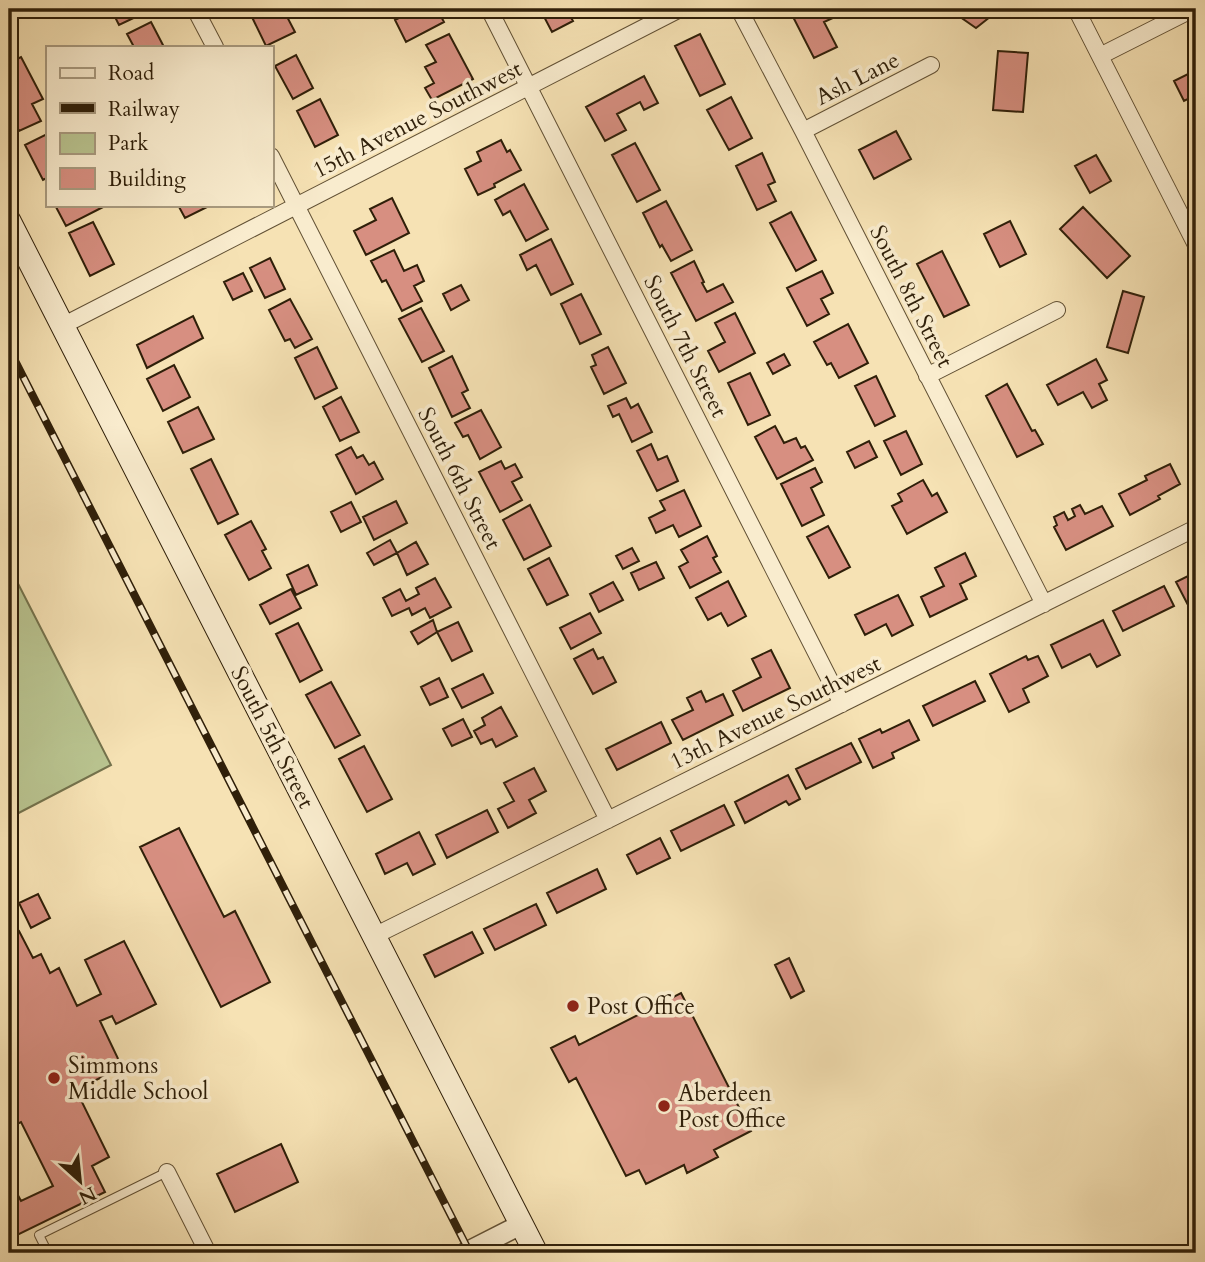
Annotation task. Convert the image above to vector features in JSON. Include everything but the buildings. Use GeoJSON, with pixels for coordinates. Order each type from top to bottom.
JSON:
{"type":"FeatureCollection","features":[{"type":"Feature","properties":{"kind":"main road","name":"South 5th Street"},"geometry":{"type":"LineString","coordinates":[[9,221],[536,1253]]}},
{"type":"Feature","properties":{"kind":"street"},"geometry":{"type":"LineString","coordinates":[[195,9],[214,46]]}},
{"type":"Feature","properties":{"kind":"street","name":"South 7th Street"},"geometry":{"type":"LineString","coordinates":[[489,9],[842,704]]}},
{"type":"Feature","properties":{"kind":"street","name":"15th Avenue Southwest"},"geometry":{"type":"LineString","coordinates":[[62,326],[680,9]]}},
{"type":"Feature","properties":{"kind":"street","name":"South 8th Street"},"geometry":{"type":"LineString","coordinates":[[739,9],[1044,604]]}},
{"type":"Feature","properties":{"kind":"street"},"geometry":{"type":"LineString","coordinates":[[1076,9],[1196,245]]}},
{"type":"Feature","properties":{"kind":"street"},"geometry":{"type":"LineString","coordinates":[[1100,56],[1193,9]]}},
{"type":"Feature","properties":{"kind":"street","name":"Ash Lane"},"geometry":{"type":"LineString","coordinates":[[803,131],[932,65]]}},
{"type":"Feature","properties":{"kind":"street","name":"South 6th Street"},"geometry":{"type":"LineString","coordinates":[[273,160],[608,820]]}},
{"type":"Feature","properties":{"kind":"street"},"geometry":{"type":"LineString","coordinates":[[927,376],[1057,310]]}},
{"type":"Feature","properties":{"kind":"street","name":"13th Avenue Southwest"},"geometry":{"type":"LineString","coordinates":[[374,936],[1196,528]]}},
{"type":"Feature","properties":{"kind":"street"},"geometry":{"type":"LineString","coordinates":[[167,1172],[208,1253]]}},
{"type":"Feature","properties":{"kind":"street"},"geometry":{"type":"LineString","coordinates":[[465,1253],[522,1224]]}},
{"type":"Feature","properties":{"kind":"lane"},"geometry":{"type":"LineString","coordinates":[[48,1253],[39,1236],[167,1172]]}},
{"type":"Feature","properties":{"kind":"green space"},"geometry":{"type":"Polygon","coordinates":[[[9,566],[111,765],[9,818],[9,566]]]}},
{"type":"Feature","properties":{"kind":"railway"},"geometry":{"type":"LineString","coordinates":[[9,349],[470,1253]]}},
{"type":"Feature","properties":{"kind":"place","name":"Post Office"},"geometry":{"type":"Point","coordinates":[573,1006]}},
{"type":"Feature","properties":{"kind":"place","name":"Simmons Middle School"},"geometry":{"type":"Point","coordinates":[54,1078]}},
{"type":"Feature","properties":{"kind":"place","name":"Aberdeen Post Office"},"geometry":{"type":"Point","coordinates":[664,1106]}}]}
